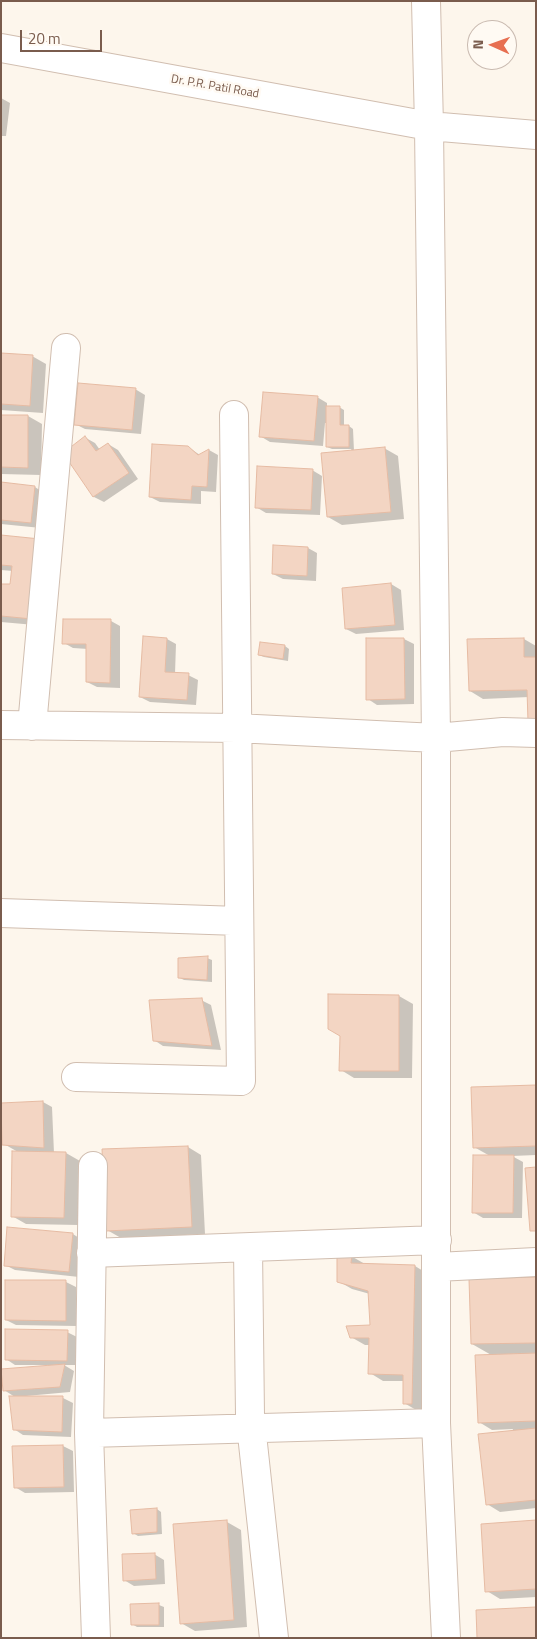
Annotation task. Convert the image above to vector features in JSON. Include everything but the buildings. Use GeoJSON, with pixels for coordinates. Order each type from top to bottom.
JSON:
{"type":"FeatureCollection","features":[{"type":"Feature","properties":{"kind":"street"},"geometry":{"type":"LineString","coordinates":[[426,1],[436,738],[436,1423],[446,1638]]}},
{"type":"Feature","properties":{"kind":"street","name":"Dr. P.R. Patil Road"},"geometry":{"type":"LineString","coordinates":[[1,48],[429,126],[536,136]]}},
{"type":"Feature","properties":{"kind":"street"},"geometry":{"type":"LineString","coordinates":[[32,726],[66,348]]}},
{"type":"Feature","properties":{"kind":"street"},"geometry":{"type":"LineString","coordinates":[[76,1077],[241,1081],[234,415]]}},
{"type":"Feature","properties":{"kind":"street"},"geometry":{"type":"LineString","coordinates":[[1,725],[236,728],[436,738],[503,732],[536,733]]}},
{"type":"Feature","properties":{"kind":"street"},"geometry":{"type":"LineString","coordinates":[[1,913],[239,921]]}},
{"type":"Feature","properties":{"kind":"street"},"geometry":{"type":"LineString","coordinates":[[93,1166],[89,1433],[96,1638]]}},
{"type":"Feature","properties":{"kind":"street"},"geometry":{"type":"LineString","coordinates":[[248,1248],[252,1428],[274,1638]]}},
{"type":"Feature","properties":{"kind":"street"},"geometry":{"type":"LineString","coordinates":[[92,1253],[248,1248],[437,1254],[536,1262]]}},
{"type":"Feature","properties":{"kind":"street"},"geometry":{"type":"LineString","coordinates":[[89,1433],[436,1423]]}}]}
